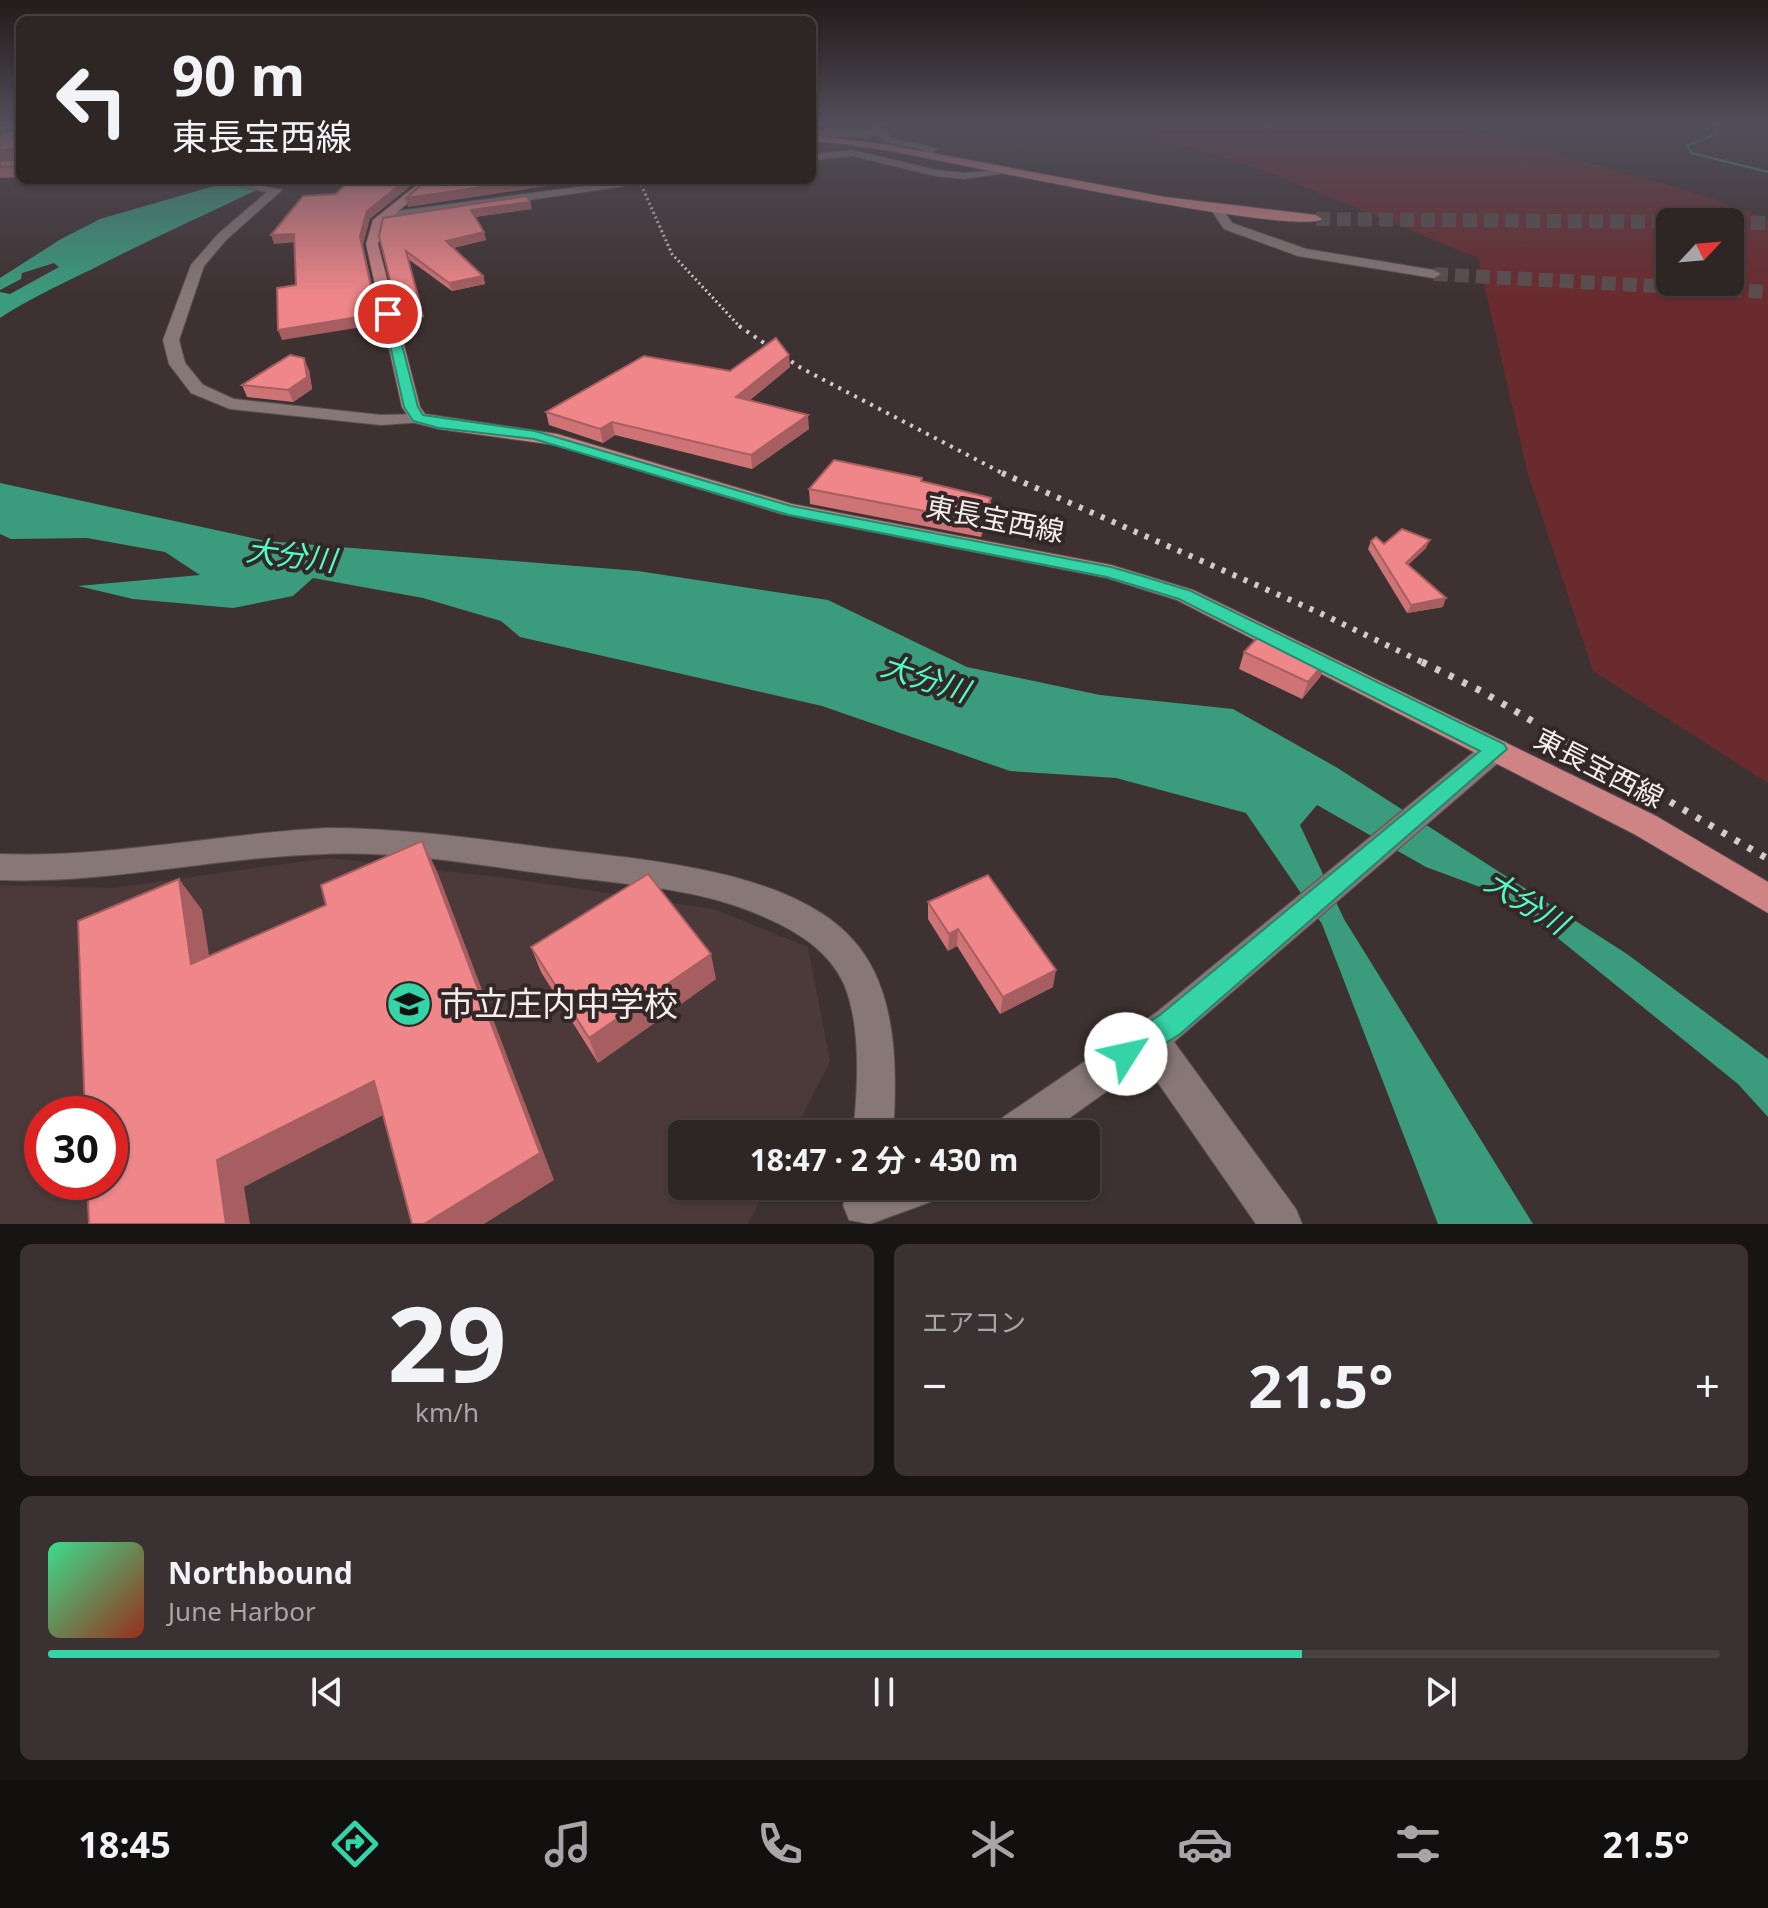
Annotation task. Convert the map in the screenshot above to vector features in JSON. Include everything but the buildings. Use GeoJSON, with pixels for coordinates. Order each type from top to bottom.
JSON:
{"type":"FeatureCollection","features":[{"type":"Feature","properties":{"kind":"main road"},"geometry":{"type":"LineString","coordinates":[[1062,182],[1218,211],[1316,219]]}},
{"type":"Feature","properties":{"kind":"main road"},"geometry":{"type":"LineString","coordinates":[[418,418],[411,407],[373,251],[374,230],[383,217],[425,184]]}},
{"type":"Feature","properties":{"kind":"main road","name":"東長宝西線"},"geometry":{"type":"LineString","coordinates":[[418,418],[557,440],[789,510],[1111,572],[1185,595],[1645,825],[1768,899]]}},
{"type":"Feature","properties":{"kind":"street"},"geometry":{"type":"LineString","coordinates":[[242,184],[276,190],[222,237],[198,265],[171,340],[177,364],[197,389],[230,404],[381,420],[418,418]]}},
{"type":"Feature","properties":{"kind":"street"},"geometry":{"type":"LineString","coordinates":[[383,217],[622,184]]}},
{"type":"Feature","properties":{"kind":"street"},"geometry":{"type":"LineString","coordinates":[[1218,211],[1228,226],[1303,253],[1434,274]]}},
{"type":"Feature","properties":{"kind":"street"},"geometry":{"type":"LineString","coordinates":[[1033,1120],[1159,1031],[1496,749]]}},
{"type":"Feature","properties":{"kind":"street"},"geometry":{"type":"LineString","coordinates":[[0,867],[64,869],[289,843],[367,841],[441,847],[618,871],[732,892],[784,910],[825,933],[854,968],[876,1039],[879,1075],[874,1120]]}},
{"type":"Feature","properties":{"kind":"street"},"geometry":{"type":"LineString","coordinates":[[1159,1031],[1281,1224]]}},
{"type":"Feature","properties":{"kind":"shaded area"},"geometry":{"type":"Polygon","coordinates":[[[1293,182],[1657,182],[1738,208],[1656,208],[1656,296],[1744,296],[1744,210],[1768,219],[1768,783],[1593,671],[1528,474],[1478,258],[1293,182]]]}},
{"type":"Feature","properties":{"kind":"shaded area","name":"市立庄内中学校"},"geometry":{"type":"Polygon","coordinates":[[[329,858],[508,878],[714,909],[808,947],[830,1061],[800,1120],[668,1120],[668,1200],[760,1200],[748,1224],[0,1224],[0,885],[112,888],[329,858]]]}},
{"type":"Feature","properties":{"kind":"water"},"geometry":{"type":"Polygon","coordinates":[[[221,184],[269,184],[51,289],[0,318],[0,292],[10,294],[59,267],[54,263],[22,273],[21,279],[0,290],[0,278],[61,239],[100,219],[221,184]]]}},
{"type":"Feature","properties":{"kind":"water","name":"大分川"},"geometry":{"type":"Polygon","coordinates":[[[0,483],[266,541],[638,571],[828,600],[967,667],[1100,695],[1233,709],[1336,767],[1627,954],[1768,1059],[1768,1117],[1738,1084],[1507,897],[1426,867],[1317,805],[1300,825],[1344,919],[1533,1224],[1438,1224],[1322,924],[1246,813],[1116,778],[1010,771],[822,706],[520,637],[501,621],[423,598],[313,578],[293,596],[233,608],[133,599],[78,586],[200,575],[165,552],[87,538],[11,539],[0,534],[0,483]]]}},
{"type":"Feature","properties":{"kind":"tunnel"},"geometry":{"type":"LineString","coordinates":[[1316,219],[1656,222]]}},
{"type":"Feature","properties":{"kind":"tunnel"},"geometry":{"type":"LineString","coordinates":[[1744,223],[1768,223]]}},
{"type":"Feature","properties":{"kind":"tunnel"},"geometry":{"type":"LineString","coordinates":[[1434,274],[1768,292]]}},
{"type":"Feature","properties":{"kind":"railway"},"geometry":{"type":"LineString","coordinates":[[641,184],[672,254],[739,326]]}},
{"type":"Feature","properties":{"kind":"railway"},"geometry":{"type":"LineString","coordinates":[[739,326],[801,368],[1003,473]]}},
{"type":"Feature","properties":{"kind":"railway"},"geometry":{"type":"LineString","coordinates":[[1003,473],[1320,613],[1426,664]]}},
{"type":"Feature","properties":{"kind":"railway"},"geometry":{"type":"LineString","coordinates":[[1422,662],[1481,691],[1768,859]]}},
{"type":"Feature","properties":{"kind":"place","name":"市立庄内中学校"},"geometry":{"type":"Point","coordinates":[409,1004]}},
{"type":"Feature","properties":{"kind":"route"},"geometry":{"type":"LineString","coordinates":[[388,314],[411,407],[418,418],[439,424],[557,440],[789,510],[1111,572],[1185,595],[1496,749],[1170,1024],[1126,1054]]}}]}
